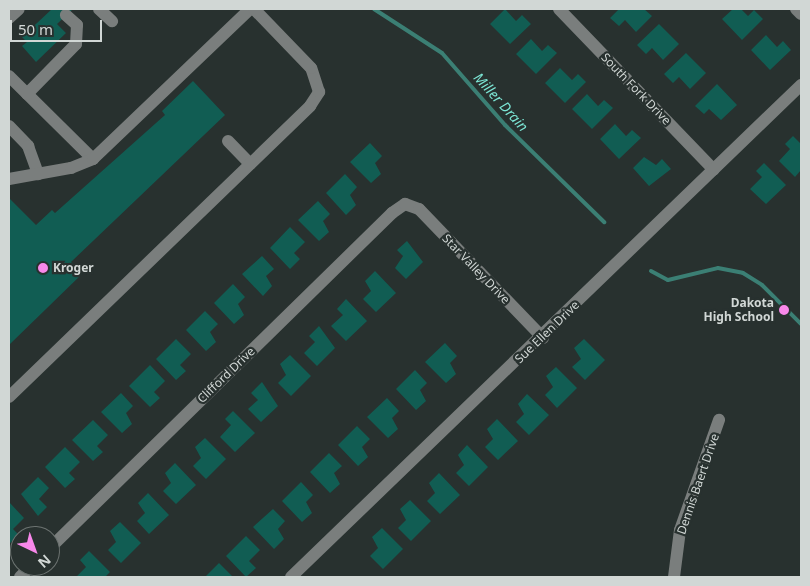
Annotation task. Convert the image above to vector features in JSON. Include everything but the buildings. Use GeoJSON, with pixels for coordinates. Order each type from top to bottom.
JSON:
{"type":"FeatureCollection","features":[{"type":"Feature","properties":{"kind":"street"},"geometry":{"type":"LineString","coordinates":[[9,18],[18,9]]}},
{"type":"Feature","properties":{"kind":"street"},"geometry":{"type":"LineString","coordinates":[[99,9],[112,21]]}},
{"type":"Feature","properties":{"kind":"street"},"geometry":{"type":"LineString","coordinates":[[9,180],[38,174],[93,158],[250,9]]}},
{"type":"Feature","properties":{"kind":"street"},"geometry":{"type":"LineString","coordinates":[[9,397],[310,106],[319,92],[311,68],[254,9]]}},
{"type":"Feature","properties":{"kind":"street","name":"South Fork Drive"},"geometry":{"type":"LineString","coordinates":[[559,9],[714,170]]}},
{"type":"Feature","properties":{"kind":"street"},"geometry":{"type":"LineString","coordinates":[[796,9],[801,14]]}},
{"type":"Feature","properties":{"kind":"street"},"geometry":{"type":"LineString","coordinates":[[27,94],[78,41],[77,25],[66,14]]}},
{"type":"Feature","properties":{"kind":"street"},"geometry":{"type":"LineString","coordinates":[[9,76],[93,158]]}},
{"type":"Feature","properties":{"kind":"street","name":"Sue Ellen Drive"},"geometry":{"type":"LineString","coordinates":[[291,577],[441,428],[543,338],[801,85]]}},
{"type":"Feature","properties":{"kind":"street"},"geometry":{"type":"LineString","coordinates":[[9,126],[28,146],[38,174]]}},
{"type":"Feature","properties":{"kind":"street"},"geometry":{"type":"LineString","coordinates":[[228,141],[250,164]]}},
{"type":"Feature","properties":{"kind":"street","name":"Star Valley Drive"},"geometry":{"type":"LineString","coordinates":[[405,204],[419,210],[543,338]]}},
{"type":"Feature","properties":{"kind":"street","name":"Clifford Drive"},"geometry":{"type":"LineString","coordinates":[[60,538],[392,212],[405,204]]}},
{"type":"Feature","properties":{"kind":"street","name":"Dennis Baert Drive"},"geometry":{"type":"LineString","coordinates":[[674,577],[680,530],[719,420]]}},
{"type":"Feature","properties":{"kind":"waterway","name":"Miller Drain"},"geometry":{"type":"LineString","coordinates":[[374,9],[442,53],[505,125],[604,222]]}},
{"type":"Feature","properties":{"kind":"waterway","name":"Miller Drain"},"geometry":{"type":"LineString","coordinates":[[651,271],[668,280],[718,268],[743,273],[762,285],[801,324]]}},
{"type":"Feature","properties":{"kind":"place","name":"Kroger"},"geometry":{"type":"Point","coordinates":[43,268]}},
{"type":"Feature","properties":{"kind":"place","name":"Dakota High School"},"geometry":{"type":"Point","coordinates":[784,310]}}]}
